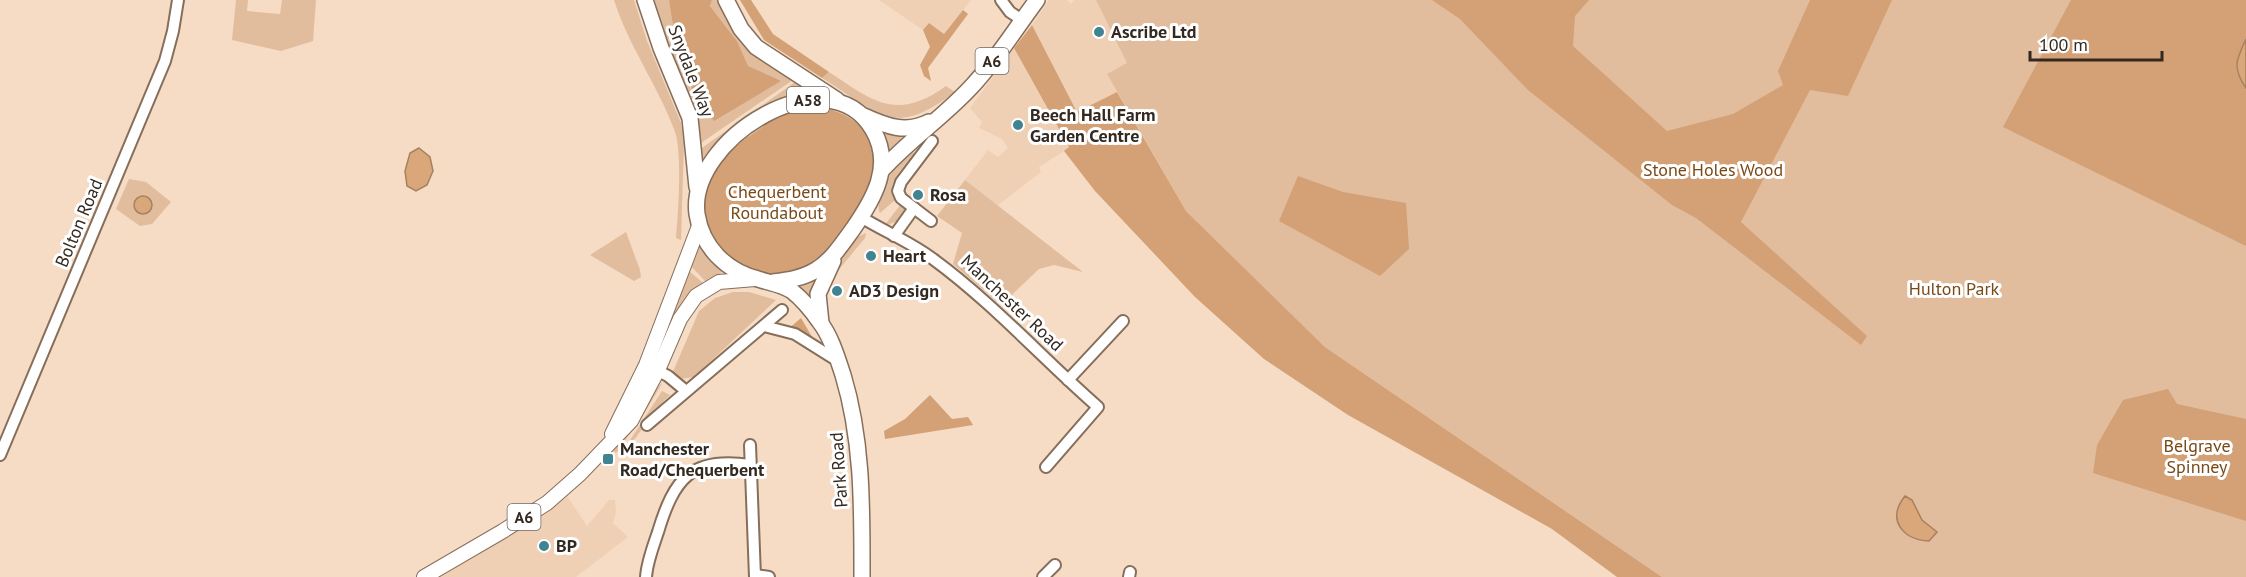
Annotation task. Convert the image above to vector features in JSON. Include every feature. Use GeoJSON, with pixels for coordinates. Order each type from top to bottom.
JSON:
{"type":"FeatureCollection","features":[{"type":"Feature","properties":{"kind":"highway","name":"Snydale Way"},"geometry":{"type":"LineString","coordinates":[[645,0],[661,48],[690,118],[697,193]]}},
{"type":"Feature","properties":{"kind":"highway","name":"A58"},"geometry":{"type":"LineString","coordinates":[[726,0],[741,29],[756,47],[861,115],[878,140],[882,170],[875,193],[861,217],[842,245],[817,269],[795,279],[773,282],[757,279],[726,265],[706,242],[699,226],[697,193],[719,149],[771,112],[801,100],[817,100],[846,106]]}},
{"type":"Feature","properties":{"kind":"highway","name":"A6"},"geometry":{"type":"LineString","coordinates":[[882,170],[902,148],[975,83],[1037,0]]}},
{"type":"Feature","properties":{"kind":"highway","name":"A6"},"geometry":{"type":"LineString","coordinates":[[861,115],[884,126],[904,129],[924,125],[940,116]]}},
{"type":"Feature","properties":{"kind":"highway","name":"Park Road"},"geometry":{"type":"LineString","coordinates":[[842,245],[821,283],[818,308],[821,323],[838,362],[851,403],[859,444],[862,577]]}},
{"type":"Feature","properties":{"kind":"highway","name":"Park Road"},"geometry":{"type":"LineString","coordinates":[[773,282],[800,298],[821,323]]}},
{"type":"Feature","properties":{"kind":"main road","name":"A6"},"geometry":{"type":"LineString","coordinates":[[652,368],[699,226]]}},
{"type":"Feature","properties":{"kind":"main road","name":"A6"},"geometry":{"type":"LineString","coordinates":[[424,577],[547,503],[580,474],[610,440],[680,319],[696,296],[719,282],[757,279]]}},
{"type":"Feature","properties":{"kind":"street","name":"Bolton Road"},"geometry":{"type":"LineString","coordinates":[[0,455],[165,61],[178,0]]}},
{"type":"Feature","properties":{"kind":"street"},"geometry":{"type":"LineString","coordinates":[[1001,0],[1010,12],[1022,20]]}},
{"type":"Feature","properties":{"kind":"street"},"geometry":{"type":"LineString","coordinates":[[931,221],[899,195],[899,186],[932,141]]}},
{"type":"Feature","properties":{"kind":"street"},"geometry":{"type":"LineString","coordinates":[[894,236],[914,208]]}},
{"type":"Feature","properties":{"kind":"street","name":"Manchester Road"},"geometry":{"type":"LineString","coordinates":[[861,217],[935,260],[989,304],[1098,407],[1046,467]]}},
{"type":"Feature","properties":{"kind":"street"},"geometry":{"type":"LineString","coordinates":[[647,425],[782,310]]}},
{"type":"Feature","properties":{"kind":"street"},"geometry":{"type":"LineString","coordinates":[[1068,381],[1123,321]]}},
{"type":"Feature","properties":{"kind":"street"},"geometry":{"type":"LineString","coordinates":[[764,326],[795,334],[838,362]]}},
{"type":"Feature","properties":{"kind":"street"},"geometry":{"type":"LineString","coordinates":[[652,368],[686,391]]}},
{"type":"Feature","properties":{"kind":"street"},"geometry":{"type":"LineString","coordinates":[[750,445],[755,576],[769,577]]}},
{"type":"Feature","properties":{"kind":"street"},"geometry":{"type":"LineString","coordinates":[[646,577],[666,506],[683,479],[698,468],[719,463],[750,465]]}},
{"type":"Feature","properties":{"kind":"street"},"geometry":{"type":"LineString","coordinates":[[1043,577],[1055,565]]}},
{"type":"Feature","properties":{"kind":"shaded area"},"geometry":{"type":"Polygon","coordinates":[[[879,0],[971,0],[944,34],[929,23],[923,30],[879,0]]]}},
{"type":"Feature","properties":{"kind":"shaded area"},"geometry":{"type":"Polygon","coordinates":[[[1049,0],[1067,0],[1071,4],[1074,0],[1096,0],[1128,63],[1108,74],[1117,92],[1078,113],[1032,25],[1049,0]]]}},
{"type":"Feature","properties":{"kind":"shaded area"},"geometry":{"type":"Polygon","coordinates":[[[2246,39],[2246,88],[2239,75],[2237,64],[2246,39]]]}},
{"type":"Feature","properties":{"kind":"shaded area","name":"Beech Hall Farm Garden Centre"},"geometry":{"type":"Polygon","coordinates":[[[1014,48],[1069,148],[1039,167],[1041,172],[997,206],[965,180],[988,150],[998,157],[1008,148],[1002,139],[979,128],[982,122],[970,108],[1014,48]]]}},
{"type":"Feature","properties":{"kind":"shaded area"},"geometry":{"type":"Polygon","coordinates":[[[419,148],[430,157],[433,171],[427,185],[416,191],[407,186],[405,171],[410,153],[419,148]]]}},
{"type":"Feature","properties":{"kind":"shaded area"},"geometry":{"type":"Polygon","coordinates":[[[139,196],[147,196],[152,201],[150,212],[139,214],[134,209],[134,201],[139,196]]]}},
{"type":"Feature","properties":{"kind":"shaded area"},"geometry":{"type":"Polygon","coordinates":[[[567,496],[587,526],[609,500],[615,500],[616,512],[613,523],[628,537],[576,577],[435,577],[567,496]]]}},
{"type":"Feature","properties":{"kind":"shaded area"},"geometry":{"type":"Polygon","coordinates":[[[1905,496],[1912,500],[1922,520],[1937,532],[1929,541],[1912,537],[1900,527],[1897,513],[1905,496]]]}},
{"type":"Feature","properties":{"kind":"green space"},"geometry":{"type":"Polygon","coordinates":[[[236,0],[248,0],[247,11],[280,14],[282,0],[316,0],[313,41],[281,51],[232,40],[236,0]]]}},
{"type":"Feature","properties":{"kind":"green space"},"geometry":{"type":"Polygon","coordinates":[[[614,0],[634,0],[647,41],[681,123],[684,143],[681,240],[676,238],[679,182],[677,139],[667,112],[627,33],[614,0]]]}},
{"type":"Feature","properties":{"kind":"green space"},"geometry":{"type":"Polygon","coordinates":[[[651,0],[669,0],[677,51],[748,67],[737,41],[710,6],[712,0],[719,0],[749,46],[766,62],[793,80],[701,143],[696,116],[666,44],[651,0]]]}},
{"type":"Feature","properties":{"kind":"green space"},"geometry":{"type":"Polygon","coordinates":[[[669,0],[712,0],[710,6],[737,41],[748,66],[781,81],[714,121],[695,94],[682,64],[669,0]]]}},
{"type":"Feature","properties":{"kind":"green space"},"geometry":{"type":"Polygon","coordinates":[[[740,0],[751,0],[773,34],[829,72],[822,78],[764,40],[740,0]]]}},
{"type":"Feature","properties":{"kind":"green space","name":"Hulton Park"},"geometry":{"type":"Polygon","coordinates":[[[1096,0],[2246,0],[2246,577],[1662,577],[1325,347],[1186,211],[1107,74],[1127,63],[1096,0]]]}},
{"type":"Feature","properties":{"kind":"green space","name":"Stone Holes Wood"},"geometry":{"type":"Polygon","coordinates":[[[1432,0],[1589,0],[1575,16],[1573,46],[1667,131],[1733,114],[1783,85],[1778,71],[1810,0],[1892,0],[1848,96],[1810,90],[1741,222],[1867,336],[1861,345],[1696,218],[1672,205],[1528,90],[1460,19],[1432,0]]]}},
{"type":"Feature","properties":{"kind":"green space"},"geometry":{"type":"Polygon","coordinates":[[[2071,0],[2246,0],[2246,39],[2237,67],[2246,88],[2246,246],[2003,127],[2071,0]]]}},
{"type":"Feature","properties":{"kind":"green space"},"geometry":{"type":"Polygon","coordinates":[[[963,10],[968,14],[928,68],[931,81],[924,76],[920,65],[930,47],[923,30],[929,23],[944,34],[963,10]]]}},
{"type":"Feature","properties":{"kind":"green space"},"geometry":{"type":"Polygon","coordinates":[[[1032,25],[1077,112],[1117,92],[1186,211],[1325,347],[1662,577],[1617,577],[1552,529],[1348,415],[1264,359],[1195,297],[1095,191],[1064,151],[1069,147],[1014,48],[1032,25]]]}},
{"type":"Feature","properties":{"kind":"green space"},"geometry":{"type":"Polygon","coordinates":[[[829,72],[872,99],[885,103],[899,105],[913,103],[946,86],[955,92],[916,115],[901,118],[887,116],[873,111],[822,78],[829,72]]]}},
{"type":"Feature","properties":{"kind":"green space"},"geometry":{"type":"Polygon","coordinates":[[[795,82],[814,93],[777,100],[717,142],[701,161],[699,150],[795,82]]]}},
{"type":"Feature","properties":{"kind":"green space","name":"Chequerbent Roundabout"},"geometry":{"type":"Polygon","coordinates":[[[817,107],[841,113],[860,126],[867,134],[875,156],[875,169],[868,192],[827,251],[807,267],[778,274],[763,273],[748,268],[734,261],[722,251],[709,231],[704,200],[714,172],[733,149],[773,119],[785,112],[817,107]]]}},
{"type":"Feature","properties":{"kind":"green space"},"geometry":{"type":"Polygon","coordinates":[[[880,132],[901,136],[904,142],[888,157],[880,132]]]}},
{"type":"Feature","properties":{"kind":"green space"},"geometry":{"type":"Polygon","coordinates":[[[909,150],[914,153],[891,188],[895,200],[880,213],[878,206],[883,189],[909,150]]]}},
{"type":"Feature","properties":{"kind":"green space"},"geometry":{"type":"Polygon","coordinates":[[[1298,176],[1343,192],[1406,203],[1409,249],[1380,276],[1279,221],[1298,176]]]}},
{"type":"Feature","properties":{"kind":"green space"},"geometry":{"type":"Polygon","coordinates":[[[129,179],[146,182],[171,202],[152,224],[140,226],[116,209],[129,179]]]}},
{"type":"Feature","properties":{"kind":"green space"},"geometry":{"type":"Polygon","coordinates":[[[965,180],[1083,272],[1054,265],[1039,269],[1001,305],[953,264],[962,233],[937,216],[965,180]]]}},
{"type":"Feature","properties":{"kind":"green space"},"geometry":{"type":"Polygon","coordinates":[[[901,204],[907,210],[898,221],[884,226],[901,204]]]}},
{"type":"Feature","properties":{"kind":"green space"},"geometry":{"type":"Polygon","coordinates":[[[626,232],[640,270],[641,277],[634,281],[590,255],[626,232]]]}},
{"type":"Feature","properties":{"kind":"green space"},"geometry":{"type":"Polygon","coordinates":[[[866,233],[865,238],[826,285],[851,240],[866,233]]]}},
{"type":"Feature","properties":{"kind":"green space"},"geometry":{"type":"Polygon","coordinates":[[[698,243],[724,271],[706,282],[690,265],[698,243]]]}},
{"type":"Feature","properties":{"kind":"green space"},"geometry":{"type":"Polygon","coordinates":[[[688,270],[703,283],[679,308],[657,358],[655,354],[688,270]]]}},
{"type":"Feature","properties":{"kind":"green space"},"geometry":{"type":"Polygon","coordinates":[[[815,279],[813,299],[807,300],[794,287],[815,279]]]}},
{"type":"Feature","properties":{"kind":"green space"},"geometry":{"type":"Polygon","coordinates":[[[733,292],[749,292],[776,300],[694,377],[680,379],[672,374],[699,311],[715,298],[733,292]]]}},
{"type":"Feature","properties":{"kind":"green space"},"geometry":{"type":"Polygon","coordinates":[[[801,318],[815,342],[787,330],[801,318]]]}},
{"type":"Feature","properties":{"kind":"green space"},"geometry":{"type":"Polygon","coordinates":[[[663,382],[642,417],[616,453],[614,451],[663,382]]]}},
{"type":"Feature","properties":{"kind":"green space","name":"Belgrave Spinney"},"geometry":{"type":"Polygon","coordinates":[[[2168,389],[2177,404],[2246,419],[2246,521],[2093,473],[2097,445],[2123,400],[2168,389]]]}},
{"type":"Feature","properties":{"kind":"green space"},"geometry":{"type":"Polygon","coordinates":[[[662,391],[670,395],[623,451],[662,391]]]}},
{"type":"Feature","properties":{"kind":"green space"},"geometry":{"type":"Polygon","coordinates":[[[930,395],[952,419],[968,417],[973,425],[885,439],[884,431],[905,419],[930,395]]]}},
{"type":"Feature","properties":{"kind":"place","name":"Ascribe Ltd"},"geometry":{"type":"Point","coordinates":[1099,32]}},
{"type":"Feature","properties":{"kind":"place","name":"Beech Hall Farm Garden Centre"},"geometry":{"type":"Point","coordinates":[1018,125]}},
{"type":"Feature","properties":{"kind":"place","name":"Rosa"},"geometry":{"type":"Point","coordinates":[918,195]}},
{"type":"Feature","properties":{"kind":"place","name":"Heart"},"geometry":{"type":"Point","coordinates":[871,256]}},
{"type":"Feature","properties":{"kind":"place","name":"AD3 Design"},"geometry":{"type":"Point","coordinates":[837,291]}},
{"type":"Feature","properties":{"kind":"place","name":"Manchester Road/Chequerbent"},"geometry":{"type":"Point","coordinates":[608,459]}},
{"type":"Feature","properties":{"kind":"place","name":"BP"},"geometry":{"type":"Point","coordinates":[544,546]}}]}
